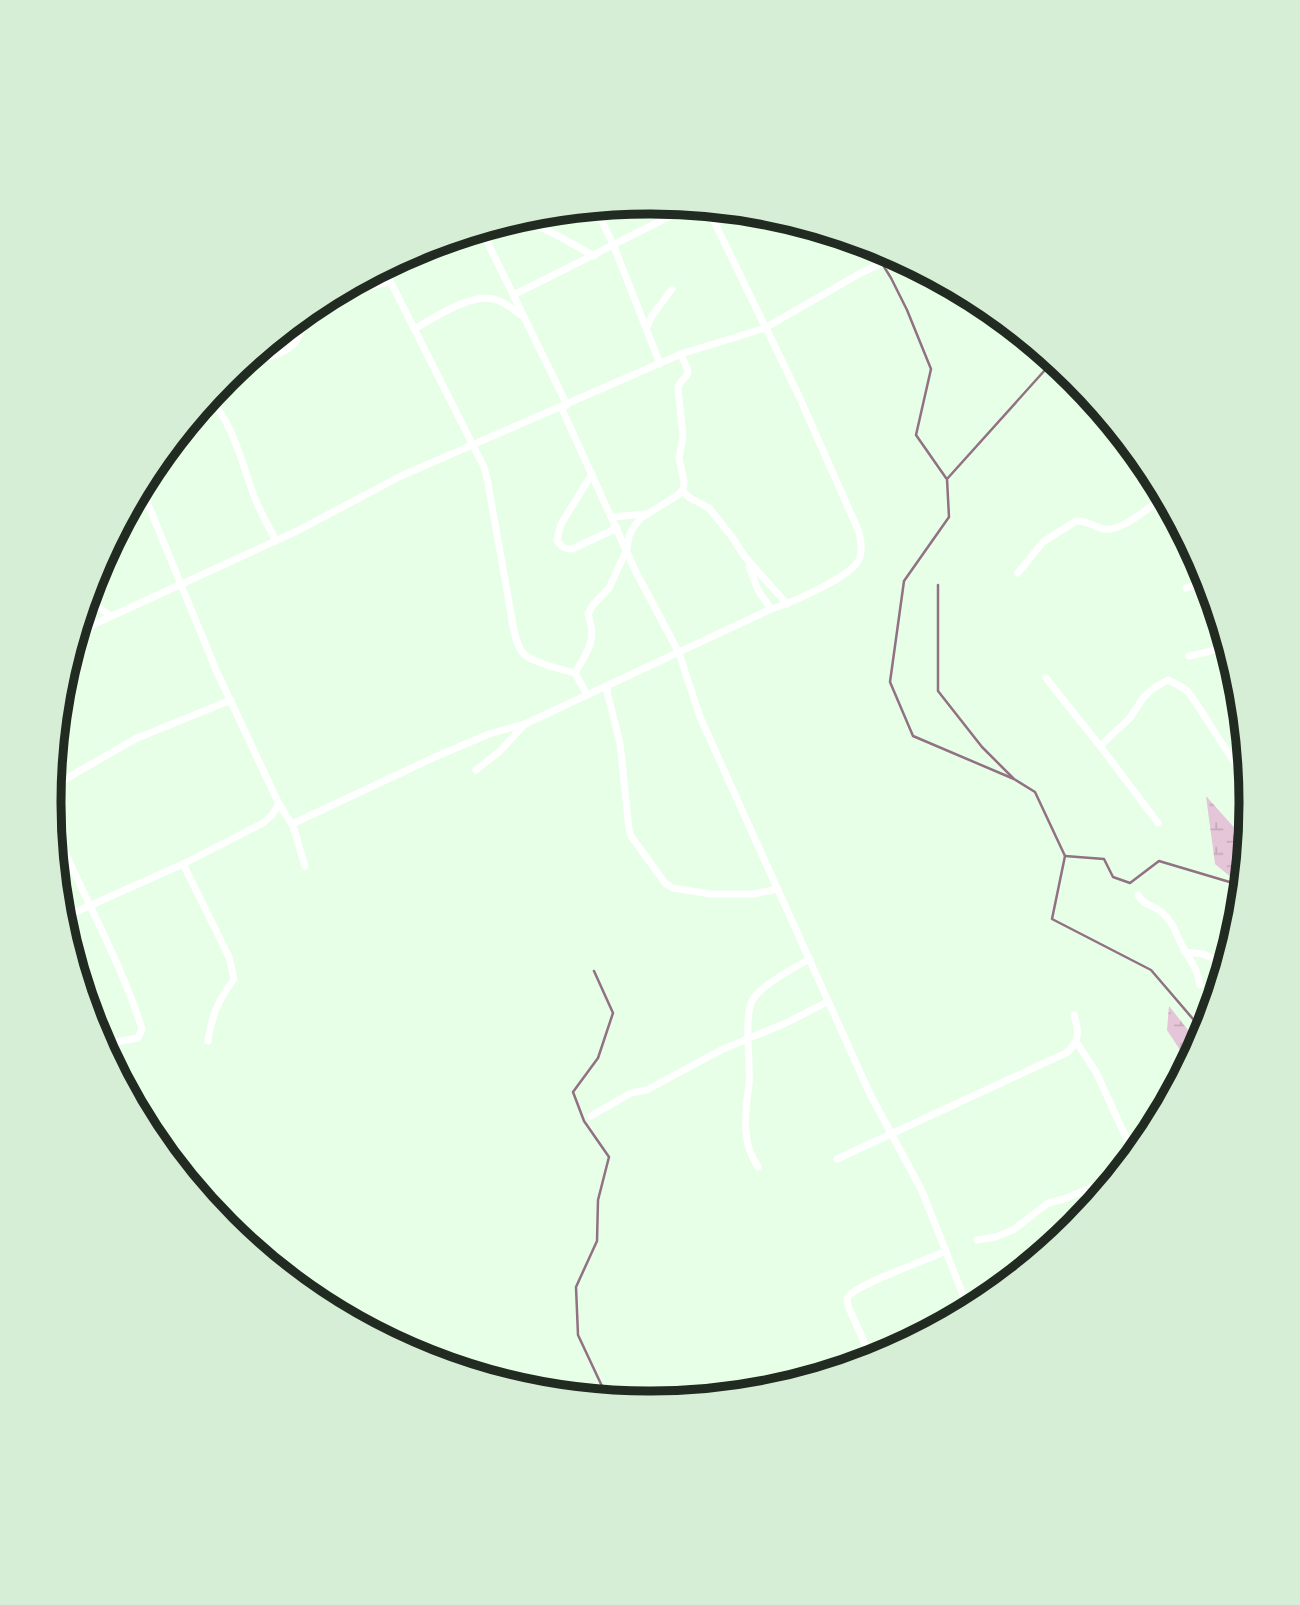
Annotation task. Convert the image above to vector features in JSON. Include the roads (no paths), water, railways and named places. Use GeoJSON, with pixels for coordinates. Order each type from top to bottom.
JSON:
{"type":"FeatureCollection","features":[{"type":"Feature","properties":{"kind":"street"},"geometry":{"type":"LineString","coordinates":[[513,295],[672,215]]}},
{"type":"Feature","properties":{"kind":"street"},"geometry":{"type":"LineString","coordinates":[[599,216],[660,364]]}},
{"type":"Feature","properties":{"kind":"street"},"geometry":{"type":"LineString","coordinates":[[292,824],[435,757],[489,734],[524,724],[787,604],[827,584],[849,570],[860,558],[859,532],[798,394],[712,217]]}},
{"type":"Feature","properties":{"kind":"street"},"geometry":{"type":"LineString","coordinates":[[534,225],[594,256]]}},
{"type":"Feature","properties":{"kind":"street"},"geometry":{"type":"LineString","coordinates":[[485,238],[564,406],[636,572],[679,653],[700,717],[870,1094],[922,1191],[965,1299]]}},
{"type":"Feature","properties":{"kind":"street"},"geometry":{"type":"LineString","coordinates":[[88,627],[298,531],[401,476],[681,354],[765,328],[883,262]]}},
{"type":"Feature","properties":{"kind":"street"},"geometry":{"type":"LineString","coordinates":[[387,276],[474,445],[487,478],[514,632],[521,651],[533,659],[575,673],[587,695]]}},
{"type":"Feature","properties":{"kind":"street"},"geometry":{"type":"LineString","coordinates":[[367,287],[390,282]]}},
{"type":"Feature","properties":{"kind":"street"},"geometry":{"type":"LineString","coordinates":[[646,328],[671,289]]}},
{"type":"Feature","properties":{"kind":"street"},"geometry":{"type":"LineString","coordinates":[[414,329],[474,299],[494,299],[524,318]]}},
{"type":"Feature","properties":{"kind":"street"},"geometry":{"type":"LineString","coordinates":[[265,357],[281,354],[298,338],[299,330]]}},
{"type":"Feature","properties":{"kind":"street"},"geometry":{"type":"LineString","coordinates":[[575,673],[592,644],[588,614],[593,605],[608,591],[633,527],[682,491],[684,478],[679,454],[683,437],[678,387],[688,371],[681,354]]}},
{"type":"Feature","properties":{"kind":"street"},"geometry":{"type":"LineString","coordinates":[[215,405],[222,414],[262,516],[276,541]]}},
{"type":"Feature","properties":{"kind":"street"},"geometry":{"type":"LineString","coordinates":[[592,474],[561,524],[557,540],[561,546],[572,549],[617,528]]}},
{"type":"Feature","properties":{"kind":"street"},"geometry":{"type":"LineString","coordinates":[[682,491],[709,508],[745,557],[787,604]]}},
{"type":"Feature","properties":{"kind":"street"},"geometry":{"type":"LineString","coordinates":[[146,498],[216,670],[279,804],[292,824],[305,866]]}},
{"type":"Feature","properties":{"kind":"street"},"geometry":{"type":"LineString","coordinates":[[1018,573],[1043,542],[1076,521],[1081,520],[1104,529],[1117,527],[1157,502]]}},
{"type":"Feature","properties":{"kind":"street"},"geometry":{"type":"LineString","coordinates":[[612,517],[649,514]]}},
{"type":"Feature","properties":{"kind":"street"},"geometry":{"type":"LineString","coordinates":[[745,557],[758,590],[771,609]]}},
{"type":"Feature","properties":{"kind":"street"},"geometry":{"type":"LineString","coordinates":[[1186,588],[1197,585]]}},
{"type":"Feature","properties":{"kind":"street"},"geometry":{"type":"LineString","coordinates":[[95,605],[111,616]]}},
{"type":"Feature","properties":{"kind":"street"},"geometry":{"type":"LineString","coordinates":[[1189,656],[1208,653],[1218,647]]}},
{"type":"Feature","properties":{"kind":"street"},"geometry":{"type":"LineString","coordinates":[[1046,678],[1158,823]]}},
{"type":"Feature","properties":{"kind":"street"},"geometry":{"type":"LineString","coordinates":[[1100,746],[1130,718],[1152,689],[1168,680],[1185,689],[1237,764]]}},
{"type":"Feature","properties":{"kind":"street"},"geometry":{"type":"LineString","coordinates":[[608,684],[607,692],[620,743],[631,836],[665,883],[673,888],[710,894],[753,894],[778,889]]}},
{"type":"Feature","properties":{"kind":"street"},"geometry":{"type":"LineString","coordinates":[[62,781],[135,739],[231,700]]}},
{"type":"Feature","properties":{"kind":"street"},"geometry":{"type":"LineString","coordinates":[[476,770],[500,751],[524,724]]}},
{"type":"Feature","properties":{"kind":"street"},"geometry":{"type":"LineString","coordinates":[[72,914],[183,864],[263,823],[279,804]]}},
{"type":"Feature","properties":{"kind":"street"},"geometry":{"type":"LineString","coordinates":[[64,853],[131,996],[142,1029],[138,1038],[113,1044]]}},
{"type":"Feature","properties":{"kind":"street"},"geometry":{"type":"LineString","coordinates":[[183,864],[229,957],[234,979],[210,1021],[208,1041]]}},
{"type":"Feature","properties":{"kind":"street"},"geometry":{"type":"LineString","coordinates":[[1138,895],[1141,901],[1166,916],[1175,929],[1199,975],[1199,985]]}},
{"type":"Feature","properties":{"kind":"street"},"geometry":{"type":"LineString","coordinates":[[1185,952],[1203,954],[1217,960]]}},
{"type":"Feature","properties":{"kind":"street"},"geometry":{"type":"LineString","coordinates":[[758,1167],[749,1151],[745,1125],[749,1083],[750,1009],[755,996],[781,975],[810,959]]}},
{"type":"Feature","properties":{"kind":"street"},"geometry":{"type":"LineString","coordinates":[[591,1116],[631,1093],[655,1087],[723,1049],[786,1023],[827,1002]]}},
{"type":"Feature","properties":{"kind":"street"},"geometry":{"type":"LineString","coordinates":[[1074,1015],[1077,1042],[1096,1072],[1129,1145]]}},
{"type":"Feature","properties":{"kind":"street"},"geometry":{"type":"LineString","coordinates":[[837,1159],[1069,1052],[1077,1042]]}},
{"type":"Feature","properties":{"kind":"street"},"geometry":{"type":"LineString","coordinates":[[977,1240],[1013,1230],[1048,1203],[1095,1188]]}},
{"type":"Feature","properties":{"kind":"street"},"geometry":{"type":"LineString","coordinates":[[867,1349],[847,1304],[848,1297],[862,1287],[946,1251]]}},
{"type":"Feature","properties":{"kind":"waterway"},"geometry":{"type":"LineString","coordinates":[[881,261],[907,310],[931,369],[916,435],[946,478]]}},
{"type":"Feature","properties":{"kind":"waterway"},"geometry":{"type":"LineString","coordinates":[[1045,367],[947,479],[949,517],[904,581],[890,682],[913,736],[1014,779],[1035,792],[1065,856],[1052,919],[1151,970],[1196,1023]]}},
{"type":"Feature","properties":{"kind":"waterway"},"geometry":{"type":"LineString","coordinates":[[938,585],[938,691],[982,747],[1013,778]]}},
{"type":"Feature","properties":{"kind":"waterway"},"geometry":{"type":"LineString","coordinates":[[1065,856],[1104,859],[1113,877],[1130,883],[1159,861],[1233,883]]}},
{"type":"Feature","properties":{"kind":"waterway"},"geometry":{"type":"LineString","coordinates":[[594,971],[613,1013],[598,1058],[573,1092],[584,1121],[609,1157],[598,1200],[597,1241],[576,1287],[578,1335],[603,1389]]}}]}
